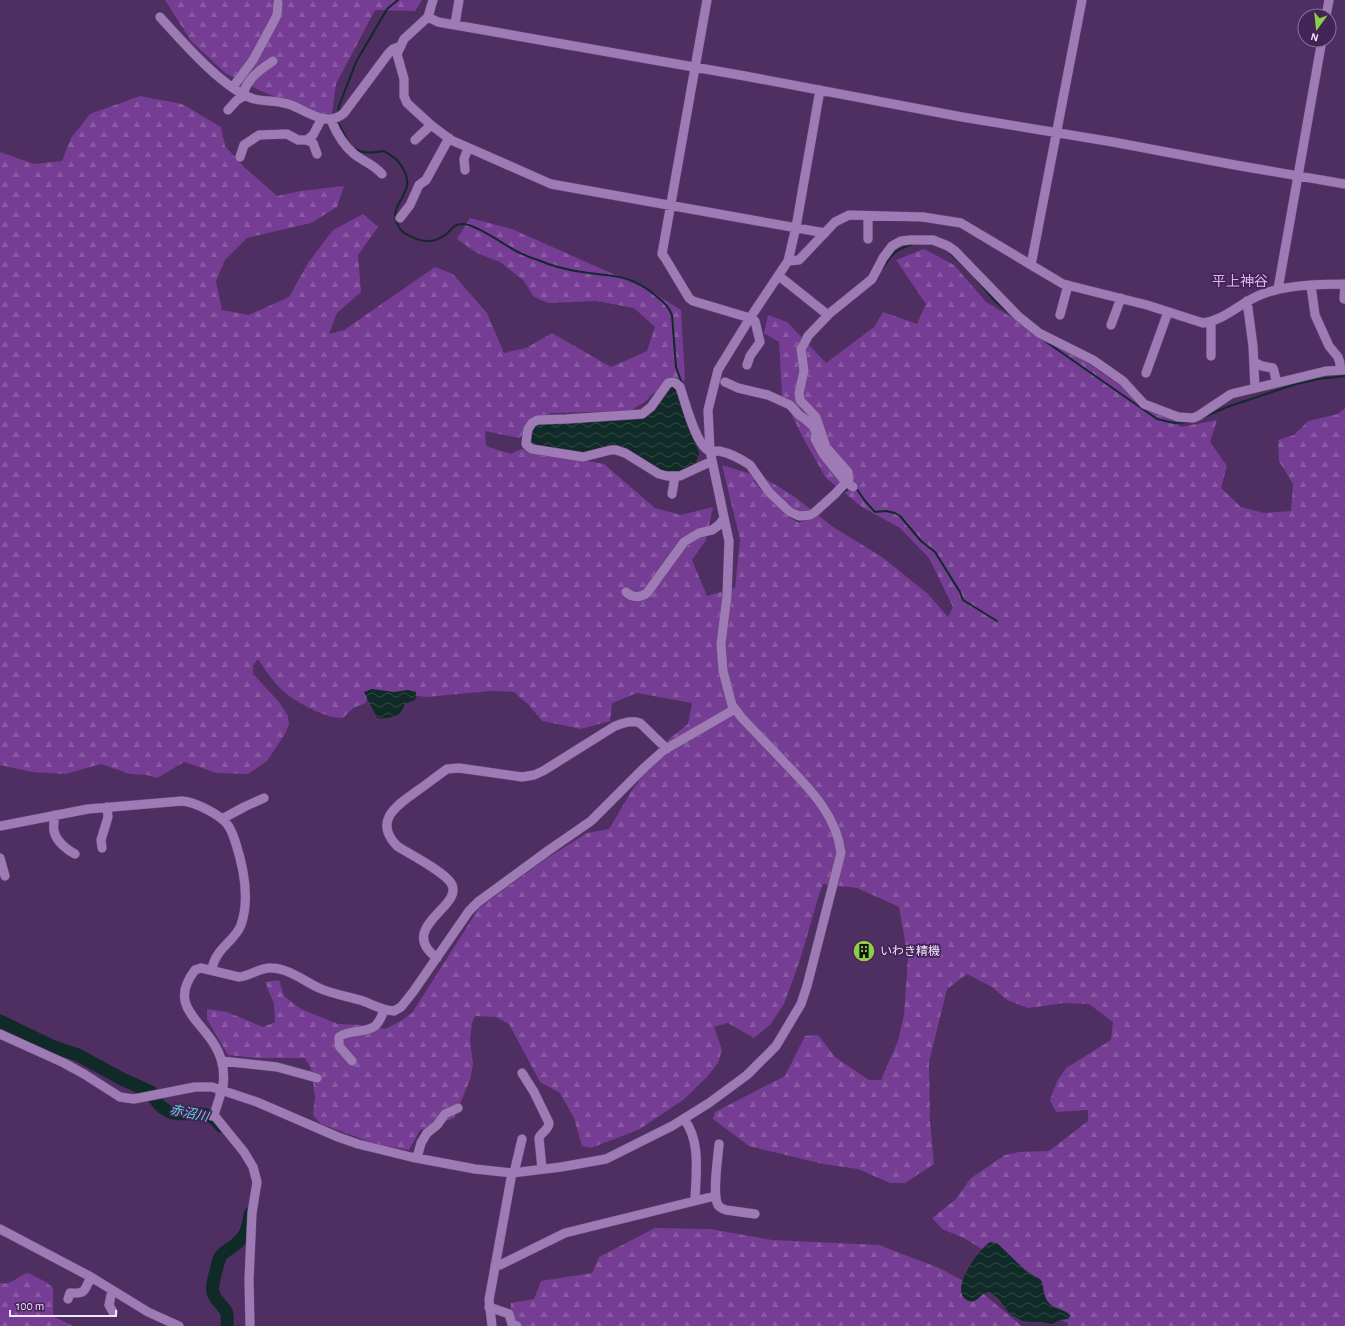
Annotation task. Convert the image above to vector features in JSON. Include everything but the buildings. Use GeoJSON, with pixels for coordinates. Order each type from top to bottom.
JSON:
{"type":"FeatureCollection","features":[{"type":"Feature","properties":{"kind":"street"},"geometry":{"type":"LineString","coordinates":[[433,0],[428,17],[404,40],[397,54],[404,79],[404,96],[407,103],[448,138],[551,184],[825,233]]}},
{"type":"Feature","properties":{"kind":"street"},"geometry":{"type":"LineString","coordinates":[[455,24],[459,0]]}},
{"type":"Feature","properties":{"kind":"street"},"geometry":{"type":"LineString","coordinates":[[707,0],[662,254],[689,298],[697,303],[750,318],[755,321],[760,342],[753,350],[746,365]]}},
{"type":"Feature","properties":{"kind":"street"},"geometry":{"type":"LineString","coordinates":[[1031,265],[1082,0]]}},
{"type":"Feature","properties":{"kind":"street"},"geometry":{"type":"LineString","coordinates":[[233,87],[253,60],[273,23],[277,15],[278,3]]}},
{"type":"Feature","properties":{"kind":"street"},"geometry":{"type":"LineString","coordinates":[[160,17],[183,43],[208,67],[219,77],[244,94],[254,98],[290,104],[326,119],[336,119],[344,113],[393,48],[401,46]]}},
{"type":"Feature","properties":{"kind":"street"},"geometry":{"type":"LineString","coordinates":[[428,17],[438,22],[820,90],[962,117],[1057,132],[1345,184]]}},
{"type":"Feature","properties":{"kind":"street"},"geometry":{"type":"LineString","coordinates":[[1278,289],[1321,48]]}},
{"type":"Feature","properties":{"kind":"street"},"geometry":{"type":"LineString","coordinates":[[228,110],[244,94],[245,86],[256,73],[273,61]]}},
{"type":"Feature","properties":{"kind":"street"},"geometry":{"type":"LineString","coordinates":[[0,1034],[64,1063],[120,1097],[134,1099],[142,1098],[204,1086],[220,1089],[257,1102],[338,1137],[358,1144],[417,1158],[475,1169],[513,1173],[578,1165],[606,1159],[672,1126],[709,1103],[747,1075],[776,1046],[801,1004],[807,986],[841,853],[840,840],[824,809],[812,792],[742,718],[732,705],[724,680],[720,644],[727,596],[729,540],[710,451],[708,410],[718,370],[788,261],[796,227],[820,90]]}},
{"type":"Feature","properties":{"kind":"street"},"geometry":{"type":"LineString","coordinates":[[307,140],[326,119]]}},
{"type":"Feature","properties":{"kind":"street"},"geometry":{"type":"LineString","coordinates":[[326,119],[343,143],[353,153],[374,165],[382,174]]}},
{"type":"Feature","properties":{"kind":"street"},"geometry":{"type":"LineString","coordinates":[[415,140],[431,125]]}},
{"type":"Feature","properties":{"kind":"street"},"geometry":{"type":"LineString","coordinates":[[240,157],[244,145],[259,135],[287,134],[298,140],[307,140],[313,143],[317,154]]}},
{"type":"Feature","properties":{"kind":"street"},"geometry":{"type":"LineString","coordinates":[[400,218],[410,205],[419,185],[426,180],[448,138]]}},
{"type":"Feature","properties":{"kind":"street"},"geometry":{"type":"LineString","coordinates":[[465,170],[464,159],[468,148]]}},
{"type":"Feature","properties":{"kind":"street"},"geometry":{"type":"LineString","coordinates":[[788,261],[799,260],[835,222],[849,215],[923,217],[961,223],[1063,284],[1121,298],[1203,323],[1211,322],[1246,301],[1278,289],[1345,284],[1344,299]]}},
{"type":"Feature","properties":{"kind":"street"},"geometry":{"type":"LineString","coordinates":[[868,216],[868,239]]}},
{"type":"Feature","properties":{"kind":"street"},"geometry":{"type":"LineString","coordinates":[[850,484],[848,472],[826,447],[816,417],[800,400],[799,393],[804,371],[802,349],[808,336],[844,300],[872,279],[883,258],[892,246],[901,241],[933,240],[948,246],[955,251],[1018,316],[1039,333],[1098,364],[1123,381],[1144,404],[1178,417],[1193,418],[1202,414],[1217,402],[1231,394],[1326,371],[1342,370],[1338,357],[1329,346],[1315,315],[1311,286]]}},
{"type":"Feature","properties":{"kind":"street"},"geometry":{"type":"LineString","coordinates":[[779,276],[828,315]]}},
{"type":"Feature","properties":{"kind":"street"},"geometry":{"type":"LineString","coordinates":[[1060,315],[1068,285]]}},
{"type":"Feature","properties":{"kind":"street"},"geometry":{"type":"LineString","coordinates":[[1111,325],[1121,298]]}},
{"type":"Feature","properties":{"kind":"street"},"geometry":{"type":"LineString","coordinates":[[1246,301],[1253,346],[1255,388]]}},
{"type":"Feature","properties":{"kind":"street"},"geometry":{"type":"LineString","coordinates":[[1146,373],[1168,312]]}},
{"type":"Feature","properties":{"kind":"street"},"geometry":{"type":"LineString","coordinates":[[1211,322],[1211,356]]}},
{"type":"Feature","properties":{"kind":"street"},"geometry":{"type":"LineString","coordinates":[[1254,362],[1262,366],[1273,368],[1277,383]]}},
{"type":"Feature","properties":{"kind":"street"},"geometry":{"type":"LineString","coordinates":[[712,461],[680,476],[667,476],[659,474],[625,453],[616,450],[583,457],[532,449],[526,444],[528,429],[532,423],[537,420],[566,420],[642,414],[652,407],[668,383],[672,382],[676,383],[680,388],[698,440],[705,449],[710,451],[720,451],[740,459],[750,465],[769,492],[790,512],[799,516],[810,515],[850,484]]}},
{"type":"Feature","properties":{"kind":"street"},"geometry":{"type":"LineString","coordinates":[[725,382],[738,388],[768,395],[790,405],[798,415],[813,426],[816,433],[815,439],[823,454],[850,484]]}},
{"type":"Feature","properties":{"kind":"street"},"geometry":{"type":"LineString","coordinates":[[672,494],[675,476]]}},
{"type":"Feature","properties":{"kind":"street"},"geometry":{"type":"LineString","coordinates":[[626,592],[629,595],[637,596],[642,596],[647,593],[684,542],[699,533],[712,530],[719,525],[724,518]]}},
{"type":"Feature","properties":{"kind":"street"},"geometry":{"type":"LineString","coordinates":[[250,1326],[249,1280],[252,1214],[257,1182],[253,1167],[244,1152],[213,1116],[220,1096],[220,1089],[223,1086],[224,1075],[222,1061],[215,1046],[190,1012],[184,996],[184,989],[195,970],[202,968],[239,977],[272,968],[294,975],[318,988],[360,1000],[384,1010],[394,1011],[401,1007],[469,911],[478,902],[591,821],[645,767],[667,749],[735,709]]}},
{"type":"Feature","properties":{"kind":"street"},"geometry":{"type":"LineString","coordinates":[[437,958],[424,946],[422,938],[425,931],[450,898],[453,891],[452,886],[451,883],[441,874],[397,846],[392,841],[387,829],[387,823],[390,815],[397,806],[444,772],[452,768],[516,776],[528,777],[534,775],[615,726],[625,722],[635,721],[640,723],[667,749]]}},
{"type":"Feature","properties":{"kind":"street"},"geometry":{"type":"LineString","coordinates":[[222,819],[264,798]]}},
{"type":"Feature","properties":{"kind":"street"},"geometry":{"type":"LineString","coordinates":[[0,826],[55,815],[107,807],[166,801],[188,801],[196,803],[222,819],[228,825],[240,858],[245,889],[245,905],[243,918],[238,930],[216,957],[211,970]]}},
{"type":"Feature","properties":{"kind":"street"},"geometry":{"type":"LineString","coordinates":[[102,848],[101,840],[108,817],[107,807]]}},
{"type":"Feature","properties":{"kind":"street"},"geometry":{"type":"LineString","coordinates":[[55,815],[53,826],[54,834],[67,849],[75,854]]}},
{"type":"Feature","properties":{"kind":"street"},"geometry":{"type":"LineString","coordinates":[[0,858],[5,876]]}},
{"type":"Feature","properties":{"kind":"street"},"geometry":{"type":"LineString","coordinates":[[352,1061],[339,1046],[339,1037],[343,1034],[371,1029],[379,1022],[384,1010]]}},
{"type":"Feature","properties":{"kind":"street"},"geometry":{"type":"LineString","coordinates":[[222,1061],[277,1067],[317,1078]]}},
{"type":"Feature","properties":{"kind":"street"},"geometry":{"type":"LineString","coordinates":[[522,1073],[534,1092],[549,1123],[548,1128],[539,1138],[542,1169]]}},
{"type":"Feature","properties":{"kind":"street"},"geometry":{"type":"LineString","coordinates":[[417,1158],[421,1143],[427,1133],[437,1125],[445,1114],[458,1108]]}},
{"type":"Feature","properties":{"kind":"street"},"geometry":{"type":"LineString","coordinates":[[684,1119],[691,1129],[696,1149],[695,1200]]}},
{"type":"Feature","properties":{"kind":"street"},"geometry":{"type":"LineString","coordinates":[[492,1326],[489,1307],[490,1290],[513,1173],[522,1139]]}},
{"type":"Feature","properties":{"kind":"street"},"geometry":{"type":"LineString","coordinates":[[720,1144],[716,1196],[718,1205],[721,1209],[755,1214]]}},
{"type":"Feature","properties":{"kind":"street"},"geometry":{"type":"LineString","coordinates":[[495,1265],[500,1265],[565,1233],[716,1196]]}},
{"type":"Feature","properties":{"kind":"street"},"geometry":{"type":"LineString","coordinates":[[0,1230],[91,1277],[148,1312],[179,1326]]}},
{"type":"Feature","properties":{"kind":"street"},"geometry":{"type":"LineString","coordinates":[[68,1299],[70,1293],[80,1294],[83,1292],[91,1277]]}},
{"type":"Feature","properties":{"kind":"street"},"geometry":{"type":"LineString","coordinates":[[112,1290],[109,1304],[113,1312]]}},
{"type":"Feature","properties":{"kind":"street"},"geometry":{"type":"LineString","coordinates":[[489,1307],[509,1314],[512,1324],[517,1326]]}},
{"type":"Feature","properties":{"kind":"green space"},"geometry":{"type":"Polygon","coordinates":[[[165,0],[422,0],[415,11],[375,10],[336,84],[331,120],[261,91],[225,73],[191,41],[165,0]]]}},
{"type":"Feature","properties":{"kind":"green space"},"geometry":{"type":"Polygon","coordinates":[[[140,96],[182,104],[221,127],[225,146],[244,167],[277,196],[301,191],[344,186],[337,207],[311,223],[247,238],[225,260],[216,281],[222,310],[249,315],[289,297],[308,263],[333,230],[363,214],[378,227],[358,255],[361,292],[337,313],[329,334],[344,330],[435,267],[453,274],[487,313],[504,353],[526,348],[552,333],[611,367],[647,351],[655,327],[634,308],[596,301],[548,303],[533,296],[524,281],[500,262],[477,253],[457,239],[470,218],[512,229],[649,290],[681,310],[685,380],[653,393],[647,400],[630,411],[551,413],[528,429],[519,438],[485,431],[486,446],[511,454],[521,449],[604,464],[655,508],[681,515],[713,507],[706,540],[692,560],[707,596],[735,588],[740,539],[722,465],[766,479],[795,497],[833,527],[882,557],[928,594],[948,617],[953,607],[929,558],[900,528],[862,507],[826,478],[803,438],[782,395],[779,342],[764,333],[768,315],[787,322],[826,363],[874,327],[883,312],[917,324],[926,304],[896,260],[924,249],[954,265],[986,302],[1085,361],[1181,427],[1217,420],[1210,442],[1227,466],[1221,488],[1241,507],[1264,513],[1291,511],[1293,484],[1279,461],[1278,440],[1294,435],[1308,421],[1338,414],[1345,408],[1345,1326],[1067,1326],[1068,1323],[1054,1317],[993,1256],[964,1238],[942,1229],[932,1218],[955,1200],[971,1178],[1005,1155],[1019,1152],[1049,1151],[1088,1121],[1088,1110],[1056,1112],[1050,1100],[1057,1081],[1066,1068],[1111,1040],[1113,1022],[1089,1004],[1064,1003],[1028,1008],[1007,1000],[992,987],[967,974],[947,989],[929,1062],[930,1121],[934,1164],[905,1183],[890,1183],[858,1169],[823,1164],[749,1146],[713,1119],[715,1112],[785,1076],[805,1036],[818,1035],[836,1058],[869,1080],[881,1080],[898,1041],[904,1015],[908,958],[899,907],[857,888],[823,884],[800,960],[784,1004],[770,1025],[754,1038],[728,1023],[714,1027],[722,1050],[718,1063],[707,1077],[683,1100],[640,1129],[591,1148],[582,1146],[574,1118],[560,1093],[540,1082],[509,1024],[496,1017],[475,1016],[472,1023],[470,1040],[473,1064],[470,1080],[454,1118],[420,1130],[409,1150],[376,1144],[321,1124],[313,1115],[315,1097],[311,1068],[305,1058],[256,1058],[228,1055],[207,1019],[207,1009],[227,1012],[263,1027],[275,1022],[274,1004],[265,982],[279,980],[284,996],[301,1009],[338,1024],[360,1025],[385,1029],[412,1013],[479,908],[547,858],[587,833],[609,829],[631,792],[669,739],[688,724],[692,703],[637,693],[612,703],[610,721],[581,729],[542,721],[529,705],[514,692],[491,691],[427,697],[368,690],[366,703],[353,708],[343,718],[317,712],[298,702],[277,685],[258,659],[253,665],[253,674],[279,702],[288,716],[289,724],[285,734],[267,761],[248,774],[217,773],[184,762],[157,778],[147,775],[130,774],[101,764],[65,774],[32,772],[0,765],[0,152],[34,164],[62,161],[71,138],[90,114],[140,96]]]}},
{"type":"Feature","properties":{"kind":"green space"},"geometry":{"type":"Polygon","coordinates":[[[655,1228],[710,1229],[772,1240],[879,1245],[939,1268],[975,1287],[1022,1326],[510,1326],[511,1303],[534,1299],[541,1281],[592,1273],[599,1257],[655,1228]]]}},
{"type":"Feature","properties":{"kind":"green space"},"geometry":{"type":"Polygon","coordinates":[[[28,1273],[46,1282],[53,1288],[53,1316],[73,1326],[0,1326],[0,1283],[4,1284],[11,1282],[28,1273]]]}},
{"type":"Feature","properties":{"kind":"water"},"geometry":{"type":"Polygon","coordinates":[[[675,385],[699,453],[695,466],[679,473],[667,474],[626,451],[583,455],[531,445],[531,430],[538,422],[637,417],[667,388],[675,385]]]}},
{"type":"Feature","properties":{"kind":"water"},"geometry":{"type":"Polygon","coordinates":[[[372,689],[394,692],[408,690],[416,692],[416,697],[415,700],[405,704],[398,715],[389,718],[377,718],[364,692],[372,689]]]}},
{"type":"Feature","properties":{"kind":"water"},"geometry":{"type":"Polygon","coordinates":[[[990,1242],[997,1243],[1025,1270],[1041,1280],[1045,1297],[1048,1302],[1071,1316],[1068,1319],[1060,1320],[1052,1324],[1022,1321],[1009,1313],[998,1298],[990,1292],[984,1293],[975,1301],[969,1301],[963,1296],[961,1289],[967,1271],[979,1253],[990,1242]]]}},
{"type":"Feature","properties":{"kind":"waterway"},"geometry":{"type":"LineString","coordinates":[[338,113],[339,106],[356,62],[387,9],[398,0]]}},
{"type":"Feature","properties":{"kind":"waterway"},"geometry":{"type":"LineString","coordinates":[[337,121],[349,143]]}},
{"type":"Feature","properties":{"kind":"waterway"},"geometry":{"type":"LineString","coordinates":[[354,148],[365,152],[383,151],[388,153],[401,164],[406,175],[407,186],[395,215],[402,231],[413,237],[426,241],[436,240],[445,235],[456,225],[467,225],[482,231],[520,253],[530,257],[560,268],[628,279],[655,295],[665,304],[672,315],[676,367],[682,384]]}},
{"type":"Feature","properties":{"kind":"waterway"},"geometry":{"type":"LineString","coordinates":[[883,268],[895,252],[914,244]]}},
{"type":"Feature","properties":{"kind":"waterway"},"geometry":{"type":"LineString","coordinates":[[948,251],[967,269]]}},
{"type":"Feature","properties":{"kind":"waterway"},"geometry":{"type":"LineString","coordinates":[[978,281],[995,301],[1007,311]]}},
{"type":"Feature","properties":{"kind":"waterway"},"geometry":{"type":"LineString","coordinates":[[1045,341],[1157,419],[1174,423],[1189,422]]}},
{"type":"Feature","properties":{"kind":"waterway"},"geometry":{"type":"LineString","coordinates":[[1206,416],[1227,407],[1296,384],[1318,379],[1345,376]]}},
{"type":"Feature","properties":{"kind":"waterway"},"geometry":{"type":"LineString","coordinates":[[755,480],[761,488]]}},
{"type":"Feature","properties":{"kind":"waterway"},"geometry":{"type":"LineString","coordinates":[[838,496],[849,488]]}},
{"type":"Feature","properties":{"kind":"waterway"},"geometry":{"type":"LineString","coordinates":[[856,488],[875,512],[886,511],[900,516],[921,541],[935,552],[960,592],[963,600],[997,621]]}},
{"type":"Feature","properties":{"kind":"waterway"},"geometry":{"type":"LineString","coordinates":[[789,516],[799,521],[802,520]]}},
{"type":"Feature","properties":{"kind":"waterway","name":"赤沼川"},"geometry":{"type":"LineString","coordinates":[[0,1021],[54,1047],[78,1055],[122,1079],[151,1092],[159,1104],[168,1111],[177,1114],[204,1114],[213,1118],[221,1126]]}},
{"type":"Feature","properties":{"kind":"waterway","name":"赤沼川"},"geometry":{"type":"LineString","coordinates":[[227,1326],[226,1311],[216,1299],[212,1288],[220,1257],[243,1237],[247,1229],[250,1214]]}},
{"type":"Feature","properties":{"kind":"place","name":"いわき精機"},"geometry":{"type":"Point","coordinates":[864,951]}},
{"type":"Feature","properties":{"kind":"district","name":"平上神谷"},"geometry":{"type":"Point","coordinates":[1240,282]}}]}
